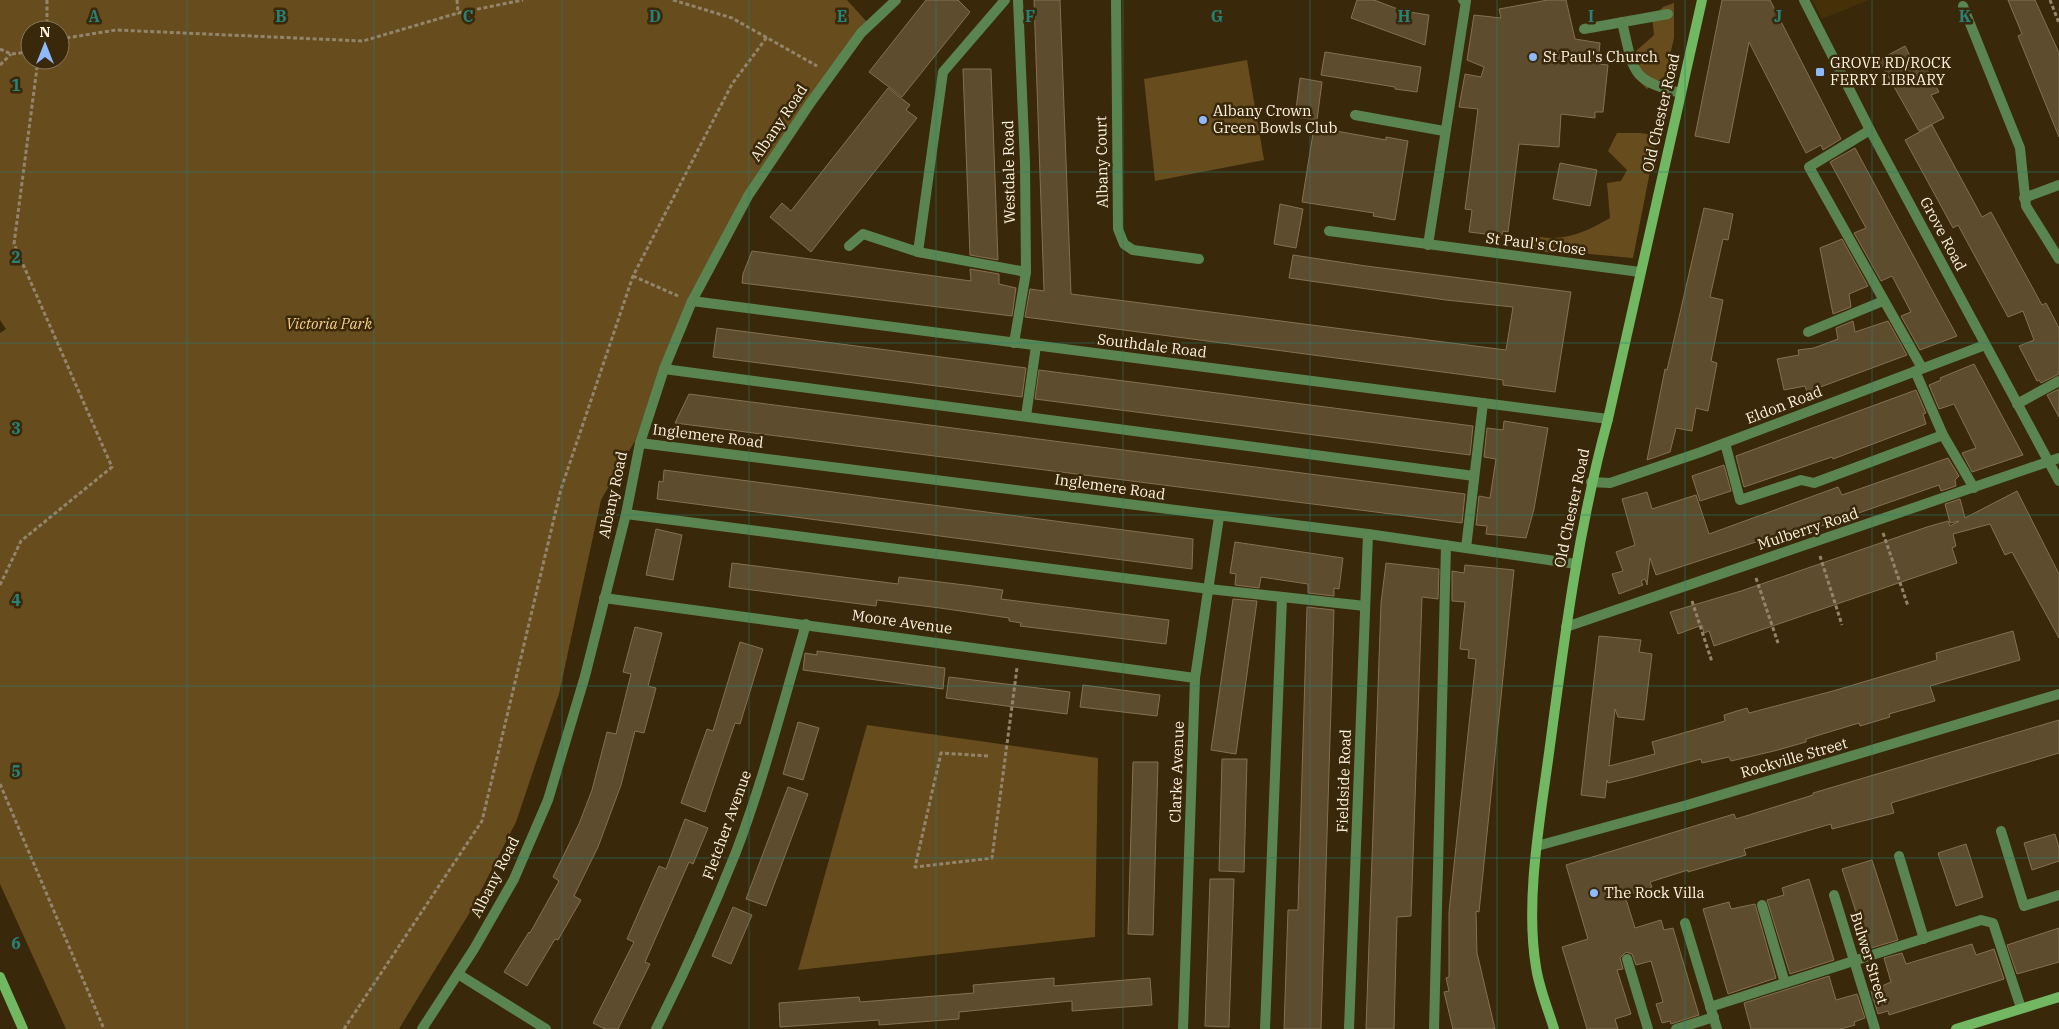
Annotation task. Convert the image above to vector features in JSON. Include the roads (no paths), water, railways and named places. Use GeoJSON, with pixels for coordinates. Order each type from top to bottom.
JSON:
{"type":"FeatureCollection","features":[{"type":"Feature","properties":{"kind":"main road","name":"Old Chester Road"},"geometry":{"type":"LineString","coordinates":[[1554,1029],[1536,968],[1533,917],[1537,846],[1566,627],[1591,482],[1608,419],[1702,0]]}},
{"type":"Feature","properties":{"kind":"main road"},"geometry":{"type":"LineString","coordinates":[[0,977],[23,1029]]}},
{"type":"Feature","properties":{"kind":"main road"},"geometry":{"type":"LineString","coordinates":[[1956,1029],[2059,997]]}},
{"type":"Feature","properties":{"kind":"street","name":"Albany Road"},"geometry":{"type":"LineString","coordinates":[[422,1029],[458,974],[514,879],[548,800],[582,685],[626,514],[640,443],[664,369],[692,301],[748,196],[830,75],[861,32],[896,0]]}},
{"type":"Feature","properties":{"kind":"street"},"geometry":{"type":"LineString","coordinates":[[918,252],[943,72],[1005,0]]}},
{"type":"Feature","properties":{"kind":"street","name":"Westdale Road"},"geometry":{"type":"LineString","coordinates":[[1014,343],[1026,272],[1025,163],[1018,0]]}},
{"type":"Feature","properties":{"kind":"street","name":"Albany Court"},"geometry":{"type":"LineString","coordinates":[[1116,0],[1118,229],[1124,244],[1133,250],[1199,259]]}},
{"type":"Feature","properties":{"kind":"street"},"geometry":{"type":"LineString","coordinates":[[1428,245],[1444,131],[1466,0],[1463,0]]}},
{"type":"Feature","properties":{"kind":"street","name":"Grove Road"},"geometry":{"type":"LineString","coordinates":[[1804,0],[1870,130],[2059,481]]}},
{"type":"Feature","properties":{"kind":"street"},"geometry":{"type":"LineString","coordinates":[[1963,6],[2020,148],[2026,206],[2059,258]]}},
{"type":"Feature","properties":{"kind":"street"},"geometry":{"type":"LineString","coordinates":[[1584,29],[1668,14]]}},
{"type":"Feature","properties":{"kind":"street"},"geometry":{"type":"LineString","coordinates":[[1622,22],[1633,65],[1640,77],[1652,86],[1681,93]]}},
{"type":"Feature","properties":{"kind":"street"},"geometry":{"type":"LineString","coordinates":[[1355,115],[1444,131]]}},
{"type":"Feature","properties":{"kind":"street"},"geometry":{"type":"LineString","coordinates":[[1870,130],[1809,166],[1919,370],[1943,435],[1974,488]]}},
{"type":"Feature","properties":{"kind":"street"},"geometry":{"type":"LineString","coordinates":[[2024,198],[2059,185]]}},
{"type":"Feature","properties":{"kind":"street","name":"St Paul's Close"},"geometry":{"type":"LineString","coordinates":[[1329,230],[1428,245],[1640,272]]}},
{"type":"Feature","properties":{"kind":"street"},"geometry":{"type":"LineString","coordinates":[[849,246],[863,234],[918,252],[1026,272]]}},
{"type":"Feature","properties":{"kind":"street","name":"Southdale Road"},"geometry":{"type":"LineString","coordinates":[[692,301],[1608,419]]}},
{"type":"Feature","properties":{"kind":"street"},"geometry":{"type":"LineString","coordinates":[[1808,332],[1882,301]]}},
{"type":"Feature","properties":{"kind":"street","name":"Eldon Road"},"geometry":{"type":"LineString","coordinates":[[1591,482],[1610,483],[1725,444],[1985,345]]}},
{"type":"Feature","properties":{"kind":"street"},"geometry":{"type":"LineString","coordinates":[[1026,416],[1036,346]]}},
{"type":"Feature","properties":{"kind":"street"},"geometry":{"type":"LineString","coordinates":[[664,369],[1474,476]]}},
{"type":"Feature","properties":{"kind":"street"},"geometry":{"type":"LineString","coordinates":[[2017,404],[2059,381]]}},
{"type":"Feature","properties":{"kind":"street"},"geometry":{"type":"LineString","coordinates":[[1466,548],[1482,403]]}},
{"type":"Feature","properties":{"kind":"street"},"geometry":{"type":"LineString","coordinates":[[1725,444],[1740,500],[1801,480],[1814,482],[1943,435]]}},
{"type":"Feature","properties":{"kind":"street","name":"Inglemere Road"},"geometry":{"type":"LineString","coordinates":[[640,443],[1219,517],[1368,534],[1576,564]]}},
{"type":"Feature","properties":{"kind":"street","name":"Mulberry Road"},"geometry":{"type":"LineString","coordinates":[[1566,627],[2059,458]]}},
{"type":"Feature","properties":{"kind":"street"},"geometry":{"type":"LineString","coordinates":[[626,514],[1208,589],[1365,606]]}},
{"type":"Feature","properties":{"kind":"street","name":"Clarke Avenue"},"geometry":{"type":"LineString","coordinates":[[1183,1029],[1195,678],[1219,517]]}},
{"type":"Feature","properties":{"kind":"street","name":"Fieldside Road"},"geometry":{"type":"LineString","coordinates":[[1349,1029],[1368,534]]}},
{"type":"Feature","properties":{"kind":"street"},"geometry":{"type":"LineString","coordinates":[[1434,1029],[1446,545]]}},
{"type":"Feature","properties":{"kind":"street"},"geometry":{"type":"LineString","coordinates":[[1265,1029],[1282,597]]}},
{"type":"Feature","properties":{"kind":"street","name":"Moore Avenue"},"geometry":{"type":"LineString","coordinates":[[604,598],[1195,678]]}},
{"type":"Feature","properties":{"kind":"street","name":"Fletcher Avenue"},"geometry":{"type":"LineString","coordinates":[[656,1029],[674,994],[736,852],[774,739],[806,624]]}},
{"type":"Feature","properties":{"kind":"street","name":"Rockville Street"},"geometry":{"type":"LineString","coordinates":[[1537,846],[1687,805],[2059,694]]}},
{"type":"Feature","properties":{"kind":"street"},"geometry":{"type":"LineString","coordinates":[[2001,830],[2024,906],[2059,895]]}},
{"type":"Feature","properties":{"kind":"street"},"geometry":{"type":"LineString","coordinates":[[1899,856],[1924,939]]}},
{"type":"Feature","properties":{"kind":"street","name":"Bulwer Street"},"geometry":{"type":"LineString","coordinates":[[1834,895],[1875,1029]]}},
{"type":"Feature","properties":{"kind":"street"},"geometry":{"type":"LineString","coordinates":[[1762,905],[1785,983]]}},
{"type":"Feature","properties":{"kind":"street"},"geometry":{"type":"LineString","coordinates":[[1710,1007],[1981,920],[1992,922],[2021,1008]]}},
{"type":"Feature","properties":{"kind":"street"},"geometry":{"type":"LineString","coordinates":[[1685,923],[1717,1029]]}},
{"type":"Feature","properties":{"kind":"street"},"geometry":{"type":"LineString","coordinates":[[1627,959],[1648,1029]]}},
{"type":"Feature","properties":{"kind":"street"},"geometry":{"type":"LineString","coordinates":[[458,974],[546,1029]]}},
{"type":"Feature","properties":{"kind":"street"},"geometry":{"type":"LineString","coordinates":[[1676,1029],[1714,1017]]}},
{"type":"Feature","properties":{"kind":"place","name":"St Paul's Church"},"geometry":{"type":"Point","coordinates":[1533,57]}},
{"type":"Feature","properties":{"kind":"place","name":"GROVE RD/ROCK FERRY LIBRARY"},"geometry":{"type":"Point","coordinates":[1820,72]}},
{"type":"Feature","properties":{"kind":"place","name":"Albany Crown Green Bowls Club"},"geometry":{"type":"Point","coordinates":[1203,120]}},
{"type":"Feature","properties":{"kind":"place","name":"The Rock Villa"},"geometry":{"type":"Point","coordinates":[1594,893]}},
{"type":"Feature","properties":{"kind":"park label","name":"Victoria Park"},"geometry":{"type":"Point","coordinates":[329,324]}}]}
